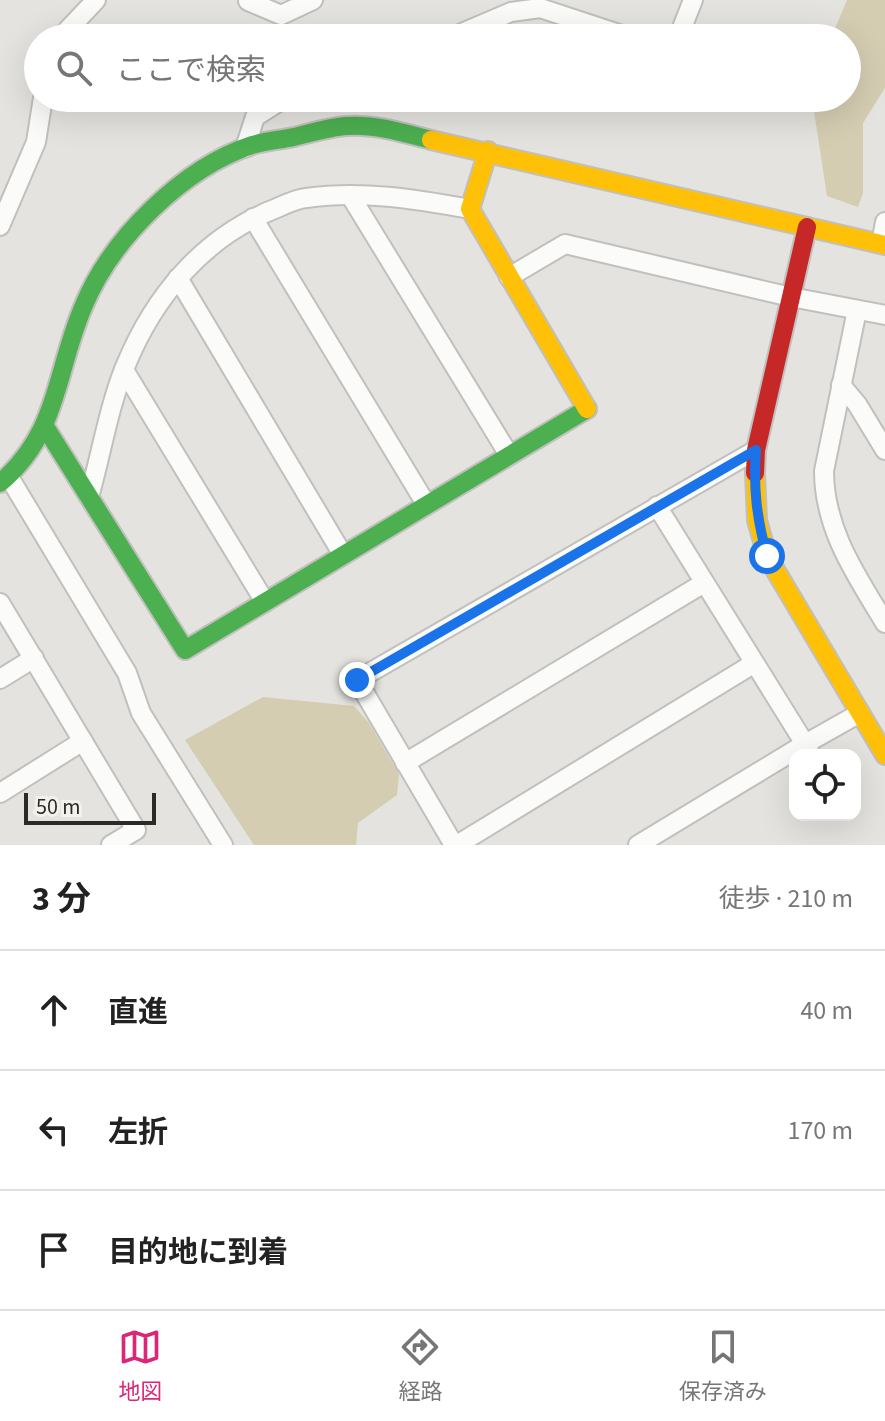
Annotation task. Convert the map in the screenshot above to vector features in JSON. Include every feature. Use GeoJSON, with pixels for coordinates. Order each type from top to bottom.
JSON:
{"type":"FeatureCollection","features":[{"type":"Feature","properties":{"kind":"street"},"geometry":{"type":"LineString","coordinates":[[248,1],[281,15],[313,0]]}},
{"type":"Feature","properties":{"kind":"street"},"geometry":{"type":"LineString","coordinates":[[684,24],[693,0]]}},
{"type":"Feature","properties":{"kind":"street"},"geometry":{"type":"LineString","coordinates":[[72,24],[91,1]]}},
{"type":"Feature","properties":{"kind":"street"},"geometry":{"type":"LineString","coordinates":[[483,24],[511,12],[540,8],[589,24]]}},
{"type":"Feature","properties":{"kind":"street"},"geometry":{"type":"LineString","coordinates":[[0,226],[36,142],[41,112]]}},
{"type":"Feature","properties":{"kind":"street"},"geometry":{"type":"LineString","coordinates":[[245,148],[255,117],[263,112]]}},
{"type":"Feature","properties":{"kind":"street"},"geometry":{"type":"LineString","coordinates":[[223,845],[141,713],[127,673],[5,480],[28,456],[44,425],[84,304],[107,262],[135,227],[164,199],[245,148],[345,125],[380,128],[488,151],[883,245],[885,222]]}},
{"type":"Feature","properties":{"kind":"street"},"geometry":{"type":"LineString","coordinates":[[44,425],[185,650],[588,408],[470,209],[488,151]]}},
{"type":"Feature","properties":{"kind":"street"},"geometry":{"type":"LineString","coordinates":[[89,497],[124,370],[142,329],[200,253],[253,218],[302,198],[350,195],[401,197],[470,209]]}},
{"type":"Feature","properties":{"kind":"street"},"geometry":{"type":"LineString","coordinates":[[350,195],[509,455]]}},
{"type":"Feature","properties":{"kind":"street"},"geometry":{"type":"LineString","coordinates":[[253,218],[426,504]]}},
{"type":"Feature","properties":{"kind":"street"},"geometry":{"type":"LineString","coordinates":[[807,227],[756,450],[754,483],[757,520],[767,556],[885,755]]}},
{"type":"Feature","properties":{"kind":"street"},"geometry":{"type":"LineString","coordinates":[[509,277],[565,244],[791,297],[885,315]]}},
{"type":"Feature","properties":{"kind":"street"},"geometry":{"type":"LineString","coordinates":[[178,278],[343,555]]}},
{"type":"Feature","properties":{"kind":"street"},"geometry":{"type":"LineString","coordinates":[[857,310],[824,471],[824,494],[831,523],[847,560],[885,623]]}},
{"type":"Feature","properties":{"kind":"street"},"geometry":{"type":"LineString","coordinates":[[124,370],[265,602]]}},
{"type":"Feature","properties":{"kind":"street"},"geometry":{"type":"LineString","coordinates":[[841,385],[857,404],[885,450]]}},
{"type":"Feature","properties":{"kind":"street"},"geometry":{"type":"LineString","coordinates":[[753,664],[456,845],[357,680],[756,450]]}},
{"type":"Feature","properties":{"kind":"street"},"geometry":{"type":"LineString","coordinates":[[657,506],[807,749]]}},
{"type":"Feature","properties":{"kind":"street"},"geometry":{"type":"LineString","coordinates":[[405,763],[704,583]]}},
{"type":"Feature","properties":{"kind":"street"},"geometry":{"type":"LineString","coordinates":[[0,603],[141,837],[111,845]]}},
{"type":"Feature","properties":{"kind":"street"},"geometry":{"type":"LineString","coordinates":[[0,679],[34,658]]}},
{"type":"Feature","properties":{"kind":"street"},"geometry":{"type":"LineString","coordinates":[[809,749],[860,713]]}},
{"type":"Feature","properties":{"kind":"street"},"geometry":{"type":"LineString","coordinates":[[0,793],[83,741]]}},
{"type":"Feature","properties":{"kind":"street"},"geometry":{"type":"LineString","coordinates":[[638,845],[789,761]]}},
{"type":"Feature","properties":{"kind":"shaded area"},"geometry":{"type":"Polygon","coordinates":[[[847,0],[885,0],[885,88],[863,123],[863,193],[858,207],[827,196],[814,112],[861,112],[861,24],[837,24],[847,0]]]}},
{"type":"Feature","properties":{"kind":"shaded area"},"geometry":{"type":"Polygon","coordinates":[[[263,697],[354,706],[369,723],[399,774],[397,795],[358,823],[356,845],[254,845],[185,740],[263,697]]]}},
{"type":"Feature","properties":{"kind":"traffic: fast"},"geometry":{"type":"LineString","coordinates":[[0,483],[20,463],[45,422],[75,330],[96,280],[131,231],[176,188],[201,170],[252,145],[334,128],[379,128],[431,140]]}},
{"type":"Feature","properties":{"kind":"traffic: fast"},"geometry":{"type":"LineString","coordinates":[[44,425],[185,650],[587,409]]}},
{"type":"Feature","properties":{"kind":"traffic: slow"},"geometry":{"type":"LineString","coordinates":[[431,140],[885,245]]}},
{"type":"Feature","properties":{"kind":"traffic: slow"},"geometry":{"type":"LineString","coordinates":[[488,151],[470,209],[587,409]]}},
{"type":"Feature","properties":{"kind":"traffic: slow"},"geometry":{"type":"LineString","coordinates":[[755,473],[757,520],[767,556],[885,755]]}},
{"type":"Feature","properties":{"kind":"traffic: jam"},"geometry":{"type":"LineString","coordinates":[[755,473],[756,450],[807,227]]}},
{"type":"Feature","properties":{"kind":"route"},"geometry":{"type":"LineString","coordinates":[[357,680],[756,450],[754,483],[757,520],[767,556]]}}]}
